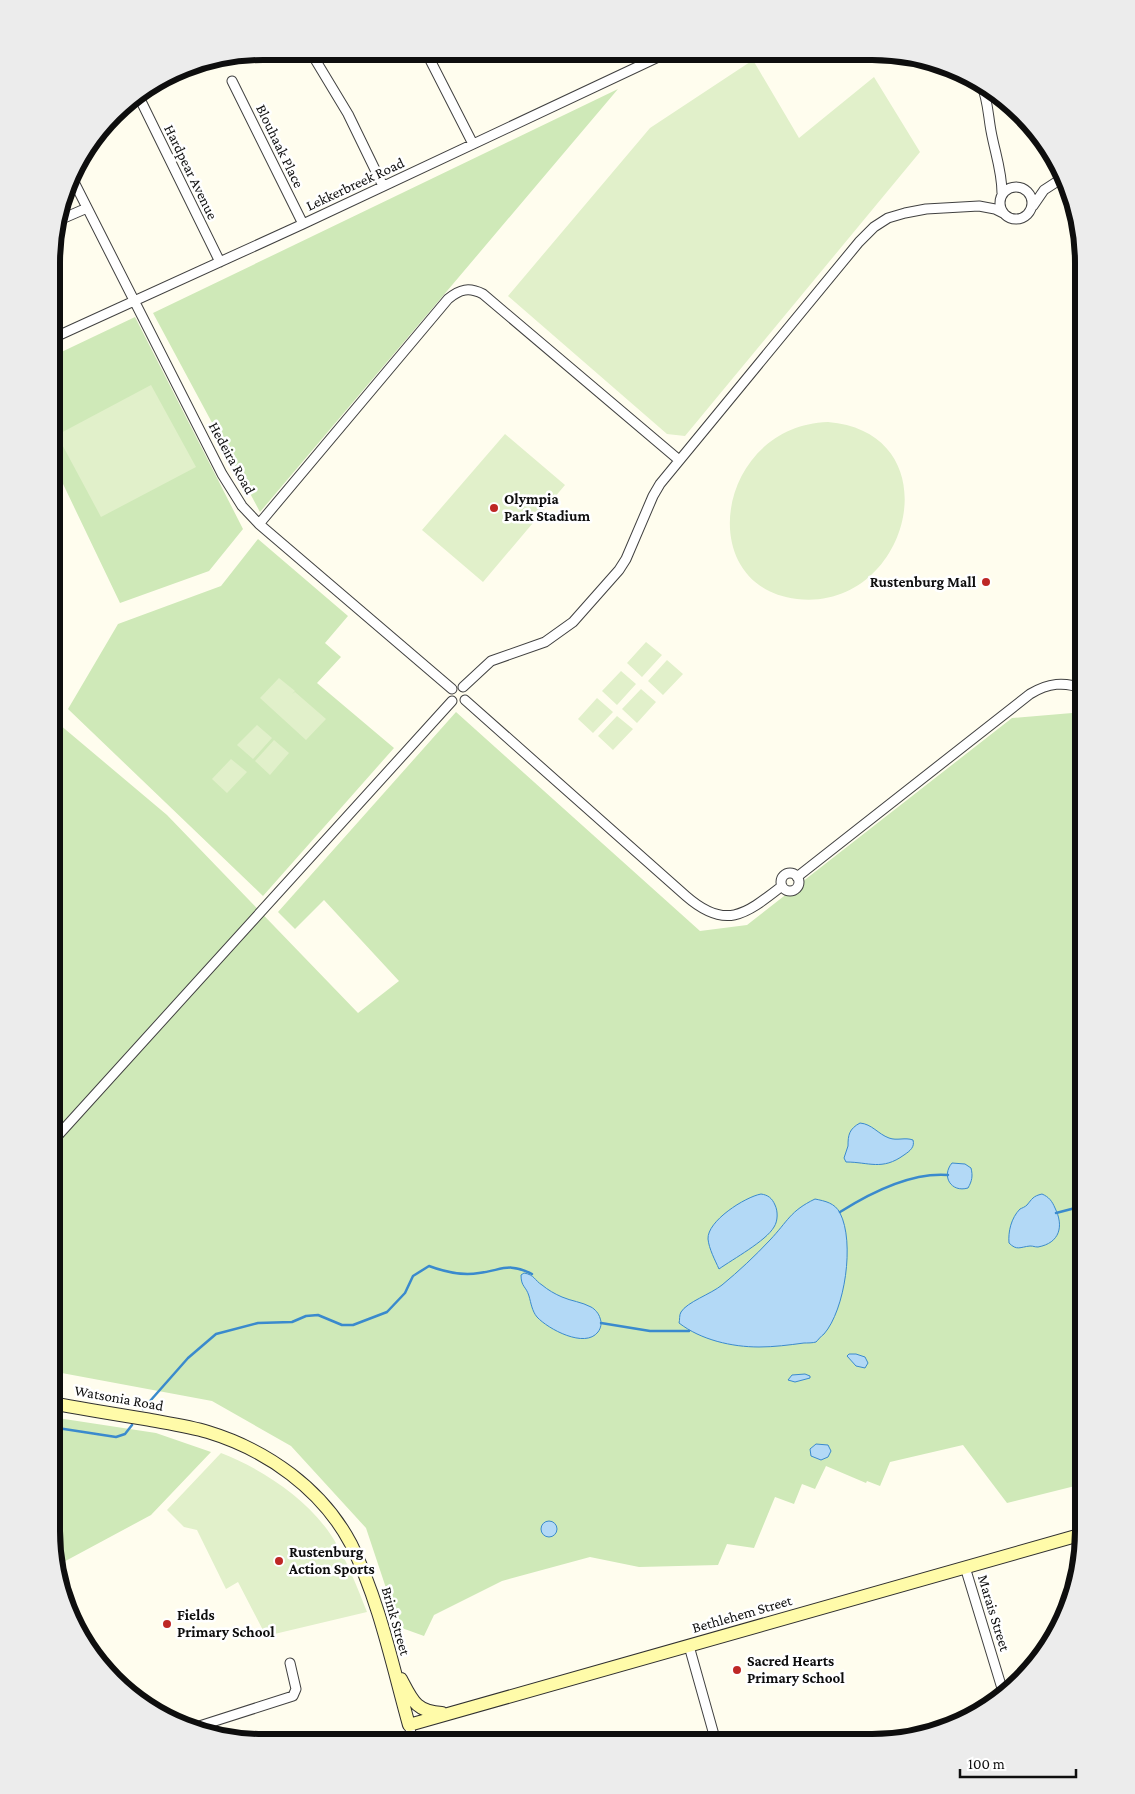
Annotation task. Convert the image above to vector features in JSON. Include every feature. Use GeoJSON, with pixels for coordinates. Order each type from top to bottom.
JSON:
{"type":"FeatureCollection","features":[{"type":"Feature","properties":{"kind":"main road","name":"Watsonia Road"},"geometry":{"type":"LineString","coordinates":[[60,1405],[181,1426]]}},
{"type":"Feature","properties":{"kind":"main road","name":"Brink Street"},"geometry":{"type":"LineString","coordinates":[[181,1426],[208,1432],[231,1440],[267,1457],[298,1480],[320,1501],[337,1523],[350,1543],[372,1594],[408,1725]]}},
{"type":"Feature","properties":{"kind":"main road","name":"Bethlehem Street"},"geometry":{"type":"LineString","coordinates":[[408,1725],[1075,1536]]}},
{"type":"Feature","properties":{"kind":"main road"},"geometry":{"type":"LineString","coordinates":[[391,1662],[416,1705],[427,1711],[449,1714]]}},
{"type":"Feature","properties":{"kind":"street"},"geometry":{"type":"LineString","coordinates":[[315,60],[348,114],[383,186]]}},
{"type":"Feature","properties":{"kind":"street"},"geometry":{"type":"LineString","coordinates":[[430,60],[474,144]]}},
{"type":"Feature","properties":{"kind":"street","name":"Lekkerbreek Road"},"geometry":{"type":"LineString","coordinates":[[60,335],[303,224],[652,60]]}},
{"type":"Feature","properties":{"kind":"street","name":"Blouhaak Place"},"geometry":{"type":"LineString","coordinates":[[232,81],[303,224]]}},
{"type":"Feature","properties":{"kind":"street"},"geometry":{"type":"LineString","coordinates":[[984,94],[996,157],[1002,172],[1000,205],[1004,213]]}},
{"type":"Feature","properties":{"kind":"street","name":"Hardpear Avenue"},"geometry":{"type":"LineString","coordinates":[[141,101],[220,262]]}},
{"type":"Feature","properties":{"kind":"street"},"geometry":{"type":"LineString","coordinates":[[1002,172],[1028,191],[1031,196],[1032,206]]}},
{"type":"Feature","properties":{"kind":"street"},"geometry":{"type":"LineString","coordinates":[[464,687],[491,661],[545,642],[572,622],[619,570],[632,547],[653,496],[679,460],[859,242],[874,227],[888,218],[926,209],[979,206],[1004,213],[1012,219],[1022,218],[1027,216],[1044,190],[1058,180]]}},
{"type":"Feature","properties":{"kind":"street","name":"Hedeira Road"},"geometry":{"type":"LineString","coordinates":[[75,184],[229,486],[242,506],[259,524],[452,689]]}},
{"type":"Feature","properties":{"kind":"street"},"geometry":{"type":"LineString","coordinates":[[979,206],[1002,194],[1008,188],[1019,186]]}},
{"type":"Feature","properties":{"kind":"street"},"geometry":{"type":"LineString","coordinates":[[1028,191],[1044,190]]}},
{"type":"Feature","properties":{"kind":"street"},"geometry":{"type":"LineString","coordinates":[[65,217],[87,208]]}},
{"type":"Feature","properties":{"kind":"street"},"geometry":{"type":"LineString","coordinates":[[259,524],[448,299],[456,292],[464,289],[474,290],[483,294],[679,460]]}},
{"type":"Feature","properties":{"kind":"street"},"geometry":{"type":"LineString","coordinates":[[465,700],[705,911],[725,915],[738,915],[747,912],[782,886],[781,881],[784,876],[792,874],[797,877],[1030,694],[1046,685],[1065,684],[1075,687]]}},
{"type":"Feature","properties":{"kind":"street"},"geometry":{"type":"LineString","coordinates":[[452,701],[450,695],[452,689],[458,685],[464,687],[467,692],[465,700]]}},
{"type":"Feature","properties":{"kind":"street"},"geometry":{"type":"LineString","coordinates":[[452,701],[458,703],[465,700]]}},
{"type":"Feature","properties":{"kind":"street"},"geometry":{"type":"LineString","coordinates":[[60,1133],[452,701]]}},
{"type":"Feature","properties":{"kind":"street","name":"Marais Street"},"geometry":{"type":"LineString","coordinates":[[965,1567],[1002,1687]]}},
{"type":"Feature","properties":{"kind":"street"},"geometry":{"type":"LineString","coordinates":[[689,1646],[714,1734]]}},
{"type":"Feature","properties":{"kind":"street"},"geometry":{"type":"LineString","coordinates":[[203,1725],[293,1696],[296,1689],[290,1663]]}},
{"type":"Feature","properties":{"kind":"street","name":"Brink Street"},"geometry":{"type":"LineString","coordinates":[[408,1725],[411,1734]]}},
{"type":"Feature","properties":{"kind":"green space"},"geometry":{"type":"Polygon","coordinates":[[[753,60],[799,138],[874,77],[920,152],[685,436],[667,434],[508,296],[650,128],[753,60]]]}},
{"type":"Feature","properties":{"kind":"green space"},"geometry":{"type":"Polygon","coordinates":[[[618,89],[260,512],[153,313],[618,89]]]}},
{"type":"Feature","properties":{"kind":"green space"},"geometry":{"type":"Polygon","coordinates":[[[135,317],[243,529],[209,571],[120,603],[60,478],[60,353],[135,317]]]}},
{"type":"Feature","properties":{"kind":"green space"},"geometry":{"type":"Polygon","coordinates":[[[151,385],[196,467],[101,517],[60,441],[60,433],[151,385]]]}},
{"type":"Feature","properties":{"kind":"green space"},"geometry":{"type":"Polygon","coordinates":[[[828,422],[868,433],[893,456],[904,486],[902,520],[890,552],[867,578],[836,596],[797,599],[764,588],[742,567],[731,539],[731,508],[741,477],[761,450],[790,430],[828,422]]]}},
{"type":"Feature","properties":{"kind":"green space","name":"Olympia Park Stadium"},"geometry":{"type":"Polygon","coordinates":[[[505,434],[565,485],[483,582],[422,530],[505,434]]]}},
{"type":"Feature","properties":{"kind":"green space"},"geometry":{"type":"Polygon","coordinates":[[[258,539],[348,616],[325,643],[341,657],[317,683],[394,748],[263,896],[68,709],[118,624],[221,586],[258,539]]]}},
{"type":"Feature","properties":{"kind":"green space"},"geometry":{"type":"Polygon","coordinates":[[[646,642],[662,655],[642,677],[627,663],[646,642]]]}},
{"type":"Feature","properties":{"kind":"green space"},"geometry":{"type":"Polygon","coordinates":[[[667,660],[683,674],[663,695],[648,681],[667,660]]]}},
{"type":"Feature","properties":{"kind":"green space"},"geometry":{"type":"Polygon","coordinates":[[[621,671],[636,684],[617,705],[602,691],[621,671]]]}},
{"type":"Feature","properties":{"kind":"green space"},"geometry":{"type":"Polygon","coordinates":[[[279,678],[295,691],[292,694],[295,692],[326,719],[306,740],[260,698],[279,678]]]}},
{"type":"Feature","properties":{"kind":"green space"},"geometry":{"type":"Polygon","coordinates":[[[641,689],[656,702],[637,723],[622,709],[641,689]]]}},
{"type":"Feature","properties":{"kind":"green space"},"geometry":{"type":"Polygon","coordinates":[[[597,698],[613,712],[593,733],[578,719],[597,698]]]}},
{"type":"Feature","properties":{"kind":"green space"},"geometry":{"type":"Polygon","coordinates":[[[456,712],[700,931],[747,925],[1012,718],[1075,713],[1075,1486],[1007,1503],[963,1445],[890,1462],[880,1486],[867,1481],[866,1483],[826,1466],[815,1489],[802,1484],[794,1504],[775,1497],[754,1548],[727,1544],[718,1565],[639,1567],[590,1557],[502,1581],[434,1615],[424,1636],[399,1627],[366,1528],[291,1446],[212,1401],[60,1373],[60,725],[167,815],[358,1013],[399,981],[324,900],[295,929],[278,912],[456,712]]]}},
{"type":"Feature","properties":{"kind":"green space"},"geometry":{"type":"Polygon","coordinates":[[[617,716],[633,729],[613,750],[598,736],[617,716]]]}},
{"type":"Feature","properties":{"kind":"green space"},"geometry":{"type":"Polygon","coordinates":[[[257,725],[272,738],[253,759],[237,745],[257,725]]]}},
{"type":"Feature","properties":{"kind":"green space"},"geometry":{"type":"Polygon","coordinates":[[[274,740],[289,753],[270,775],[255,761],[274,740]]]}},
{"type":"Feature","properties":{"kind":"green space"},"geometry":{"type":"Polygon","coordinates":[[[231,759],[247,772],[227,793],[212,779],[231,759]]]}},
{"type":"Feature","properties":{"kind":"green space"},"geometry":{"type":"Polygon","coordinates":[[[60,1418],[156,1433],[211,1452],[151,1515],[63,1562],[60,1544],[60,1418]]]}},
{"type":"Feature","properties":{"kind":"green space","name":"Rustenburg Action Sports"},"geometry":{"type":"Polygon","coordinates":[[[221,1453],[238,1460],[271,1479],[302,1502],[315,1515],[337,1545],[367,1612],[266,1636],[238,1582],[226,1589],[197,1530],[184,1527],[167,1510],[221,1453]]]}},
{"type":"Feature","properties":{"kind":"water"},"geometry":{"type":"Polygon","coordinates":[[[860,1123],[868,1125],[889,1138],[913,1140],[913,1147],[904,1155],[889,1163],[846,1162],[844,1158],[850,1133],[860,1123]]]}},
{"type":"Feature","properties":{"kind":"water"},"geometry":{"type":"Polygon","coordinates":[[[952,1163],[965,1164],[971,1168],[972,1178],[968,1188],[957,1188],[949,1182],[947,1173],[952,1163]]]}},
{"type":"Feature","properties":{"kind":"water"},"geometry":{"type":"Polygon","coordinates":[[[761,1194],[770,1197],[776,1207],[777,1219],[774,1227],[757,1244],[719,1269],[710,1247],[709,1232],[728,1211],[746,1200],[761,1194]]]}},
{"type":"Feature","properties":{"kind":"water"},"geometry":{"type":"Polygon","coordinates":[[[1042,1194],[1047,1196],[1053,1203],[1058,1215],[1058,1233],[1051,1242],[1045,1245],[1038,1247],[1014,1247],[1009,1243],[1009,1239],[1014,1217],[1033,1198],[1042,1194]]]}},
{"type":"Feature","properties":{"kind":"water"},"geometry":{"type":"Polygon","coordinates":[[[815,1199],[833,1205],[838,1210],[847,1241],[846,1275],[842,1293],[831,1323],[816,1342],[770,1347],[738,1346],[707,1338],[679,1323],[680,1313],[684,1308],[722,1285],[759,1252],[795,1212],[815,1199]]]}},
{"type":"Feature","properties":{"kind":"water"},"geometry":{"type":"Polygon","coordinates":[[[524,1273],[532,1276],[557,1295],[594,1309],[599,1315],[601,1322],[598,1332],[592,1337],[585,1339],[576,1338],[558,1332],[542,1322],[534,1312],[522,1282],[521,1275],[524,1273]]]}},
{"type":"Feature","properties":{"kind":"water"},"geometry":{"type":"Polygon","coordinates":[[[849,1354],[865,1357],[868,1363],[865,1368],[856,1366],[847,1356],[849,1354]]]}},
{"type":"Feature","properties":{"kind":"water"},"geometry":{"type":"Polygon","coordinates":[[[805,1374],[810,1376],[810,1378],[795,1382],[788,1380],[792,1375],[805,1374]]]}},
{"type":"Feature","properties":{"kind":"water"},"geometry":{"type":"Polygon","coordinates":[[[816,1444],[828,1445],[831,1451],[828,1457],[821,1460],[811,1456],[810,1449],[816,1444]]]}},
{"type":"Feature","properties":{"kind":"water"},"geometry":{"type":"Polygon","coordinates":[[[549,1521],[555,1523],[557,1529],[555,1535],[549,1537],[543,1535],[541,1529],[543,1523],[549,1521]]]}},
{"type":"Feature","properties":{"kind":"waterway"},"geometry":{"type":"LineString","coordinates":[[840,1212],[878,1191],[905,1180],[934,1175],[948,1175]]}},
{"type":"Feature","properties":{"kind":"waterway"},"geometry":{"type":"LineString","coordinates":[[1056,1213],[1075,1208]]}},
{"type":"Feature","properties":{"kind":"waterway"},"geometry":{"type":"LineString","coordinates":[[143,1409],[188,1358],[216,1334],[258,1323],[292,1322],[306,1316],[318,1315],[342,1325],[353,1325],[387,1312],[405,1293],[413,1276],[429,1266],[460,1274],[473,1274],[505,1268],[517,1268],[532,1274]]}},
{"type":"Feature","properties":{"kind":"waterway"},"geometry":{"type":"LineString","coordinates":[[601,1323],[650,1331],[689,1331]]}},
{"type":"Feature","properties":{"kind":"waterway"},"geometry":{"type":"LineString","coordinates":[[60,1428],[116,1437],[125,1434],[132,1425]]}},
{"type":"Feature","properties":{"kind":"place","name":"Olympia Park Stadium"},"geometry":{"type":"Point","coordinates":[494,508]}},
{"type":"Feature","properties":{"kind":"place","name":"Rustenburg Mall"},"geometry":{"type":"Point","coordinates":[986,582]}},
{"type":"Feature","properties":{"kind":"place","name":"Rustenburg Action Sports"},"geometry":{"type":"Point","coordinates":[279,1561]}},
{"type":"Feature","properties":{"kind":"place","name":"Fields Primary School"},"geometry":{"type":"Point","coordinates":[167,1624]}},
{"type":"Feature","properties":{"kind":"place","name":"Sacred Hearts Primary School"},"geometry":{"type":"Point","coordinates":[737,1670]}}]}
